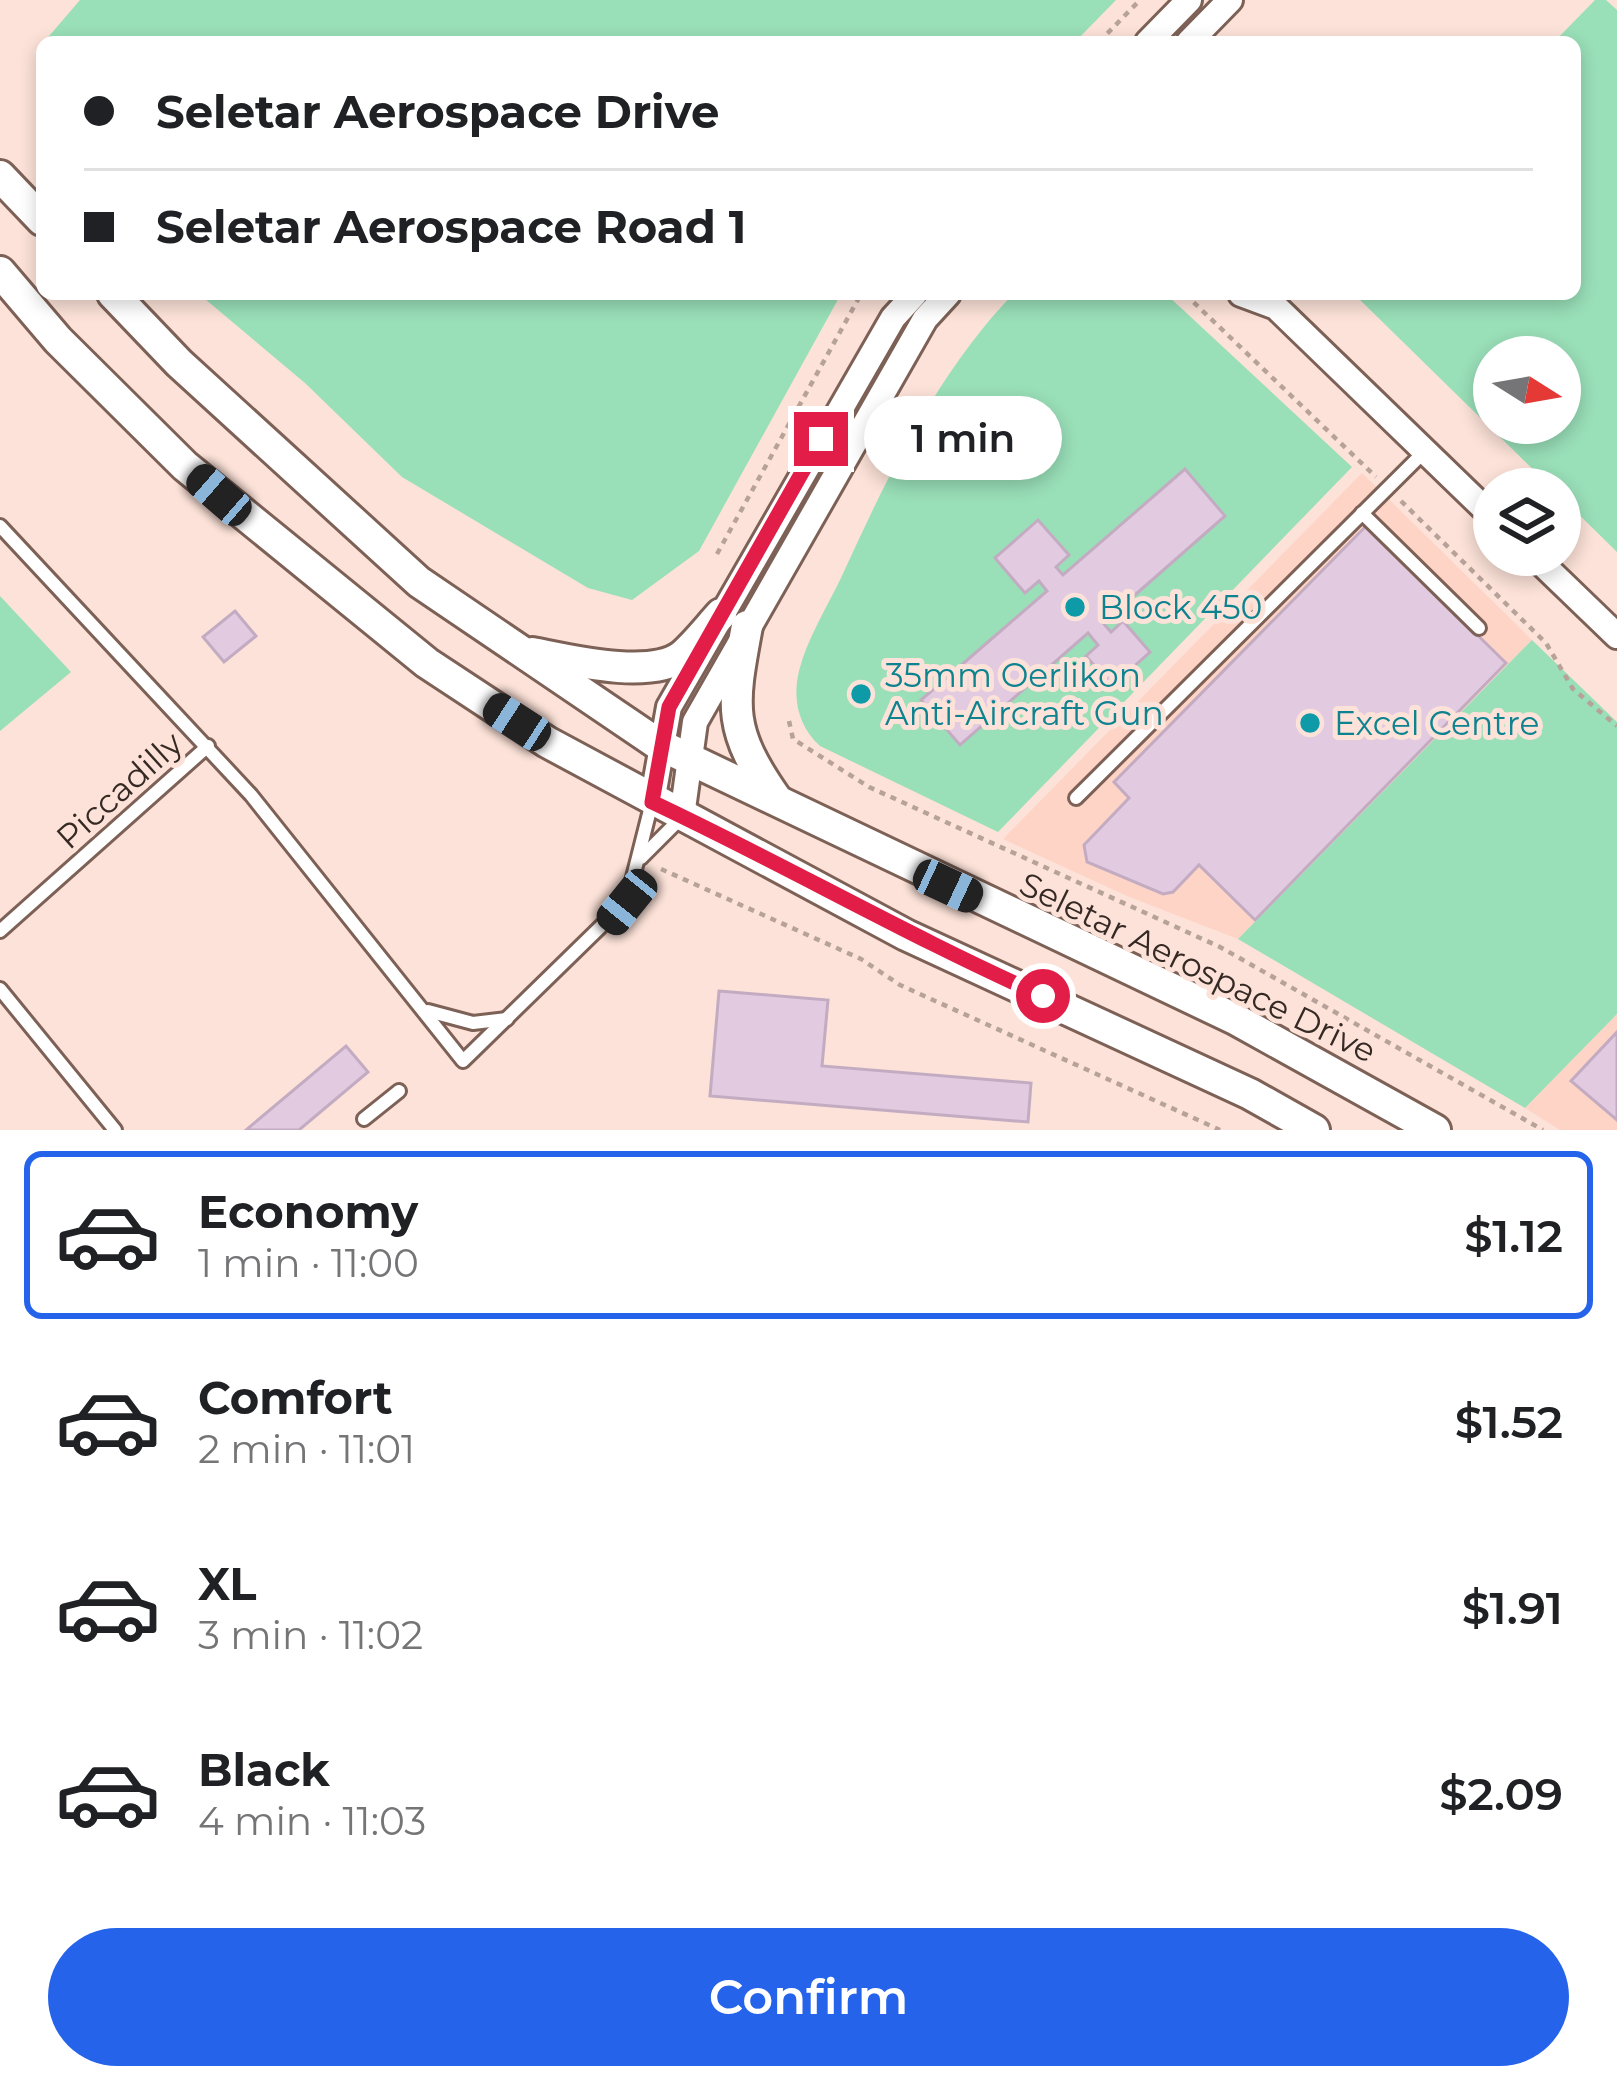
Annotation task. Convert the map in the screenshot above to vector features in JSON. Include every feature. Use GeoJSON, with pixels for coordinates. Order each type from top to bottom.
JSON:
{"type":"FeatureCollection","features":[{"type":"Feature","properties":{"kind":"street"},"geometry":{"type":"LineString","coordinates":[[1154,36],[1189,0]]}},
{"type":"Feature","properties":{"kind":"street"},"geometry":{"type":"LineString","coordinates":[[1195,36],[1230,0]]}},
{"type":"Feature","properties":{"kind":"street"},"geometry":{"type":"LineString","coordinates":[[0,176],[36,214]]}},
{"type":"Feature","properties":{"kind":"street"},"geometry":{"type":"LineString","coordinates":[[0,272],[58,340],[185,466],[427,663],[547,742],[652,802],[771,858],[907,935],[1250,1094],[1314,1130]]}},
{"type":"Feature","properties":{"kind":"street","name":"Seletar Aerospace Drive"},"geometry":{"type":"LineString","coordinates":[[119,300],[196,379],[418,582],[658,744],[1235,1019],[1435,1130]]}},
{"type":"Feature","properties":{"kind":"street"},"geometry":{"type":"LineString","coordinates":[[682,816],[695,722],[734,620],[893,318],[909,300]]}},
{"type":"Feature","properties":{"kind":"street"},"geometry":{"type":"LineString","coordinates":[[652,802],[658,744],[669,707],[734,620],[925,319],[942,300]]}},
{"type":"Feature","properties":{"kind":"street"},"geometry":{"type":"LineString","coordinates":[[1274,301],[1473,498]]}},
{"type":"Feature","properties":{"kind":"street"},"geometry":{"type":"LineString","coordinates":[[1555,576],[1617,636]]}},
{"type":"Feature","properties":{"kind":"street"},"geometry":{"type":"LineString","coordinates":[[520,651],[617,667],[653,666],[679,658],[734,620]]}},
{"type":"Feature","properties":{"kind":"street"},"geometry":{"type":"LineString","coordinates":[[734,620],[733,705],[755,769],[779,803]]}},
{"type":"Feature","properties":{"kind":"lane"},"geometry":{"type":"LineString","coordinates":[[1076,798],[1425,451]]}},
{"type":"Feature","properties":{"kind":"lane"},"geometry":{"type":"LineString","coordinates":[[1362,513],[1479,628]]}},
{"type":"Feature","properties":{"kind":"lane","name":"Piccadilly"},"geometry":{"type":"LineString","coordinates":[[0,526],[208,746],[0,931]]}},
{"type":"Feature","properties":{"kind":"lane"},"geometry":{"type":"LineString","coordinates":[[208,746],[463,1060],[607,927],[627,902],[652,802]]}},
{"type":"Feature","properties":{"kind":"lane"},"geometry":{"type":"LineString","coordinates":[[640,859],[682,816]]}},
{"type":"Feature","properties":{"kind":"lane"},"geometry":{"type":"LineString","coordinates":[[0,989],[115,1130]]}},
{"type":"Feature","properties":{"kind":"lane"},"geometry":{"type":"LineString","coordinates":[[425,1010],[473,1023],[508,1019]]}},
{"type":"Feature","properties":{"kind":"lane"},"geometry":{"type":"LineString","coordinates":[[358,1124],[399,1091]]}},
{"type":"Feature","properties":{"kind":"path"},"geometry":{"type":"LineString","coordinates":[[1105,36],[1140,0]]}},
{"type":"Feature","properties":{"kind":"path"},"geometry":{"type":"LineString","coordinates":[[716,554],[858,300]]}},
{"type":"Feature","properties":{"kind":"path"},"geometry":{"type":"LineString","coordinates":[[1191,300],[1546,643],[1574,688],[1617,726]]}},
{"type":"Feature","properties":{"kind":"path"},"geometry":{"type":"LineString","coordinates":[[789,721],[793,739],[868,787],[1220,947],[1544,1130]]}},
{"type":"Feature","properties":{"kind":"path"},"geometry":{"type":"LineString","coordinates":[[640,859],[861,959],[899,985],[1220,1130]]}},
{"type":"Feature","properties":{"kind":"shaded area","name":"Excel Centre"},"geometry":{"type":"Polygon","coordinates":[[[1362,473],[1532,640],[1238,939],[1127,896],[1003,839],[1362,473]]]}},
{"type":"Feature","properties":{"kind":"shaded area"},"geometry":{"type":"Polygon","coordinates":[[[1617,1014],[1617,1130],[1560,1130],[1525,1108],[1617,1014]]]}},
{"type":"Feature","properties":{"kind":"green space"},"geometry":{"type":"Polygon","coordinates":[[[80,0],[1116,0],[1081,36],[49,36],[80,0]]]}},
{"type":"Feature","properties":{"kind":"green space"},"geometry":{"type":"Polygon","coordinates":[[[1595,0],[1606,0],[1617,10],[1617,552],[1581,517],[1581,468],[1532,468],[1507,444],[1581,444],[1581,336],[1473,336],[1473,411],[1360,300],[1581,300],[1581,36],[1560,36],[1595,0]]]}},
{"type":"Feature","properties":{"kind":"green space"},"geometry":{"type":"Polygon","coordinates":[[[206,300],[838,300],[699,551],[632,600],[588,588],[402,477],[305,383],[206,300]]]}},
{"type":"Feature","properties":{"kind":"green space"},"geometry":{"type":"Polygon","coordinates":[[[1008,300],[1172,300],[1352,467],[998,832],[820,746],[802,722],[796,692],[812,635],[895,465],[937,393],[1008,300]]]}},
{"type":"Feature","properties":{"kind":"green space"},"geometry":{"type":"Polygon","coordinates":[[[0,596],[71,672],[0,731],[0,596]]]}},
{"type":"Feature","properties":{"kind":"green space"},"geometry":{"type":"Polygon","coordinates":[[[1532,640],[1617,722],[1617,1014],[1525,1108],[1238,939],[1532,640]]]}},
{"type":"Feature","properties":{"kind":"building","name":"Block 450"},"geometry":{"type":"Polygon","coordinates":[[[1185,469],[1225,516],[1103,623],[1111,632],[1123,621],[1150,652],[1112,686],[1086,656],[1098,645],[1088,633],[960,745],[921,700],[1047,591],[1039,581],[1025,593],[995,558],[1038,520],[1069,555],[1056,567],[1063,575],[1185,469]]]}},
{"type":"Feature","properties":{"kind":"building","name":"Excel Centre"},"geometry":{"type":"Polygon","coordinates":[[[1366,526],[1506,663],[1255,920],[1199,865],[1173,892],[1163,894],[1087,862],[1084,845],[1129,798],[1114,782],[1366,526]]]}},
{"type":"Feature","properties":{"kind":"building"},"geometry":{"type":"Polygon","coordinates":[[[235,611],[256,636],[224,662],[203,637],[235,611]]]}},
{"type":"Feature","properties":{"kind":"building"},"geometry":{"type":"Polygon","coordinates":[[[719,991],[828,1000],[822,1066],[1031,1083],[1028,1122],[710,1096],[719,991]]]}},
{"type":"Feature","properties":{"kind":"building"},"geometry":{"type":"Polygon","coordinates":[[[1617,1032],[1617,1120],[1571,1081],[1617,1032]]]}},
{"type":"Feature","properties":{"kind":"building"},"geometry":{"type":"Polygon","coordinates":[[[346,1046],[368,1072],[299,1130],[246,1130],[346,1046]]]}},
{"type":"Feature","properties":{"kind":"place","name":"Block 450"},"geometry":{"type":"Point","coordinates":[1075,607]}},
{"type":"Feature","properties":{"kind":"place","name":"35mm Oerlikon Anti-Aircraft Gun"},"geometry":{"type":"Point","coordinates":[861,694]}},
{"type":"Feature","properties":{"kind":"place","name":"Excel Centre"},"geometry":{"type":"Point","coordinates":[1310,723]}},
{"type":"Feature","properties":{"kind":"route"},"geometry":{"type":"LineString","coordinates":[[821,439],[669,707],[658,744],[652,802],[771,858],[907,935],[1043,996]]}}]}
